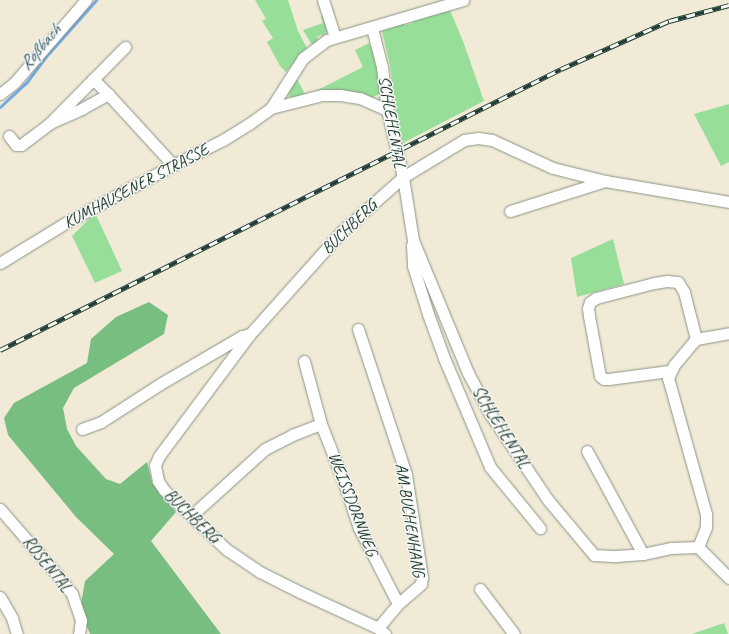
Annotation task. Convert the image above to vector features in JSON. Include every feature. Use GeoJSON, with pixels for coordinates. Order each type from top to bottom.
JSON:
{"type":"FeatureCollection","features":[{"type":"Feature","properties":{"kind":"street"},"geometry":{"type":"LineString","coordinates":[[0,94],[14,83],[86,0]]}},
{"type":"Feature","properties":{"kind":"street"},"geometry":{"type":"LineString","coordinates":[[323,0],[335,36]]}},
{"type":"Feature","properties":{"kind":"street","name":"KUMHAUSENER STRASSE"},"geometry":{"type":"LineString","coordinates":[[271,108],[303,58],[319,45],[335,36],[372,28],[463,0]]}},
{"type":"Feature","properties":{"kind":"street","name":"SCHLEHENTAL"},"geometry":{"type":"LineString","coordinates":[[372,28],[382,67],[387,110],[403,177],[413,240],[413,266],[428,314],[444,358],[490,467],[540,528]]}},
{"type":"Feature","properties":{"kind":"street"},"geometry":{"type":"LineString","coordinates":[[9,136],[16,145],[20,145],[50,123],[125,47]]}},
{"type":"Feature","properties":{"kind":"street"},"geometry":{"type":"LineString","coordinates":[[93,79],[173,165]]}},
{"type":"Feature","properties":{"kind":"street"},"geometry":{"type":"LineString","coordinates":[[50,123],[83,108],[108,94]]}},
{"type":"Feature","properties":{"kind":"street","name":"KUMHAUSENER STRASSE"},"geometry":{"type":"LineString","coordinates":[[0,263],[67,222],[223,140],[271,108],[322,96],[340,95],[360,98],[387,110]]}},
{"type":"Feature","properties":{"kind":"street","name":"BUCHBERG"},"geometry":{"type":"LineString","coordinates":[[381,631],[260,572],[227,550],[161,485],[155,472],[155,465],[159,456],[250,334],[342,231],[403,177],[464,140],[478,138],[499,143],[552,168],[605,181],[729,202]]}},
{"type":"Feature","properties":{"kind":"street"},"geometry":{"type":"LineString","coordinates":[[510,211],[605,181]]}},
{"type":"Feature","properties":{"kind":"street","name":"SCHLEHENTAL"},"geometry":{"type":"LineString","coordinates":[[413,240],[468,373],[490,414],[548,500],[594,555],[616,556],[643,554],[671,548],[698,547]]}},
{"type":"Feature","properties":{"kind":"street"},"geometry":{"type":"LineString","coordinates":[[669,371],[609,379],[604,379],[600,376],[589,316],[588,308],[590,302],[596,298],[654,283],[668,281],[678,282],[684,292],[696,340]]}},
{"type":"Feature","properties":{"kind":"street","name":"AM BUCHENHANG"},"geometry":{"type":"LineString","coordinates":[[358,329],[406,474],[422,577],[421,584],[398,604],[381,631]]}},
{"type":"Feature","properties":{"kind":"street","name":"BUCHBERG"},"geometry":{"type":"LineString","coordinates":[[82,429],[101,422],[160,384],[242,336],[250,334]]}},
{"type":"Feature","properties":{"kind":"street"},"geometry":{"type":"LineString","coordinates":[[729,334],[696,340],[669,371],[668,378],[706,514],[706,527],[698,547],[729,578]]}},
{"type":"Feature","properties":{"kind":"street","name":"WEISSDORNWEG"},"geometry":{"type":"LineString","coordinates":[[304,361],[321,424],[341,473],[359,528],[398,604]]}},
{"type":"Feature","properties":{"kind":"street"},"geometry":{"type":"LineString","coordinates":[[191,516],[265,449],[292,435],[321,424]]}},
{"type":"Feature","properties":{"kind":"street"},"geometry":{"type":"LineString","coordinates":[[587,451],[643,554]]}},
{"type":"Feature","properties":{"kind":"street","name":"ROSENTAL"},"geometry":{"type":"LineString","coordinates":[[0,509],[72,594],[79,613],[80,630]]}},
{"type":"Feature","properties":{"kind":"street"},"geometry":{"type":"LineString","coordinates":[[480,589],[514,634]]}},
{"type":"Feature","properties":{"kind":"street"},"geometry":{"type":"LineString","coordinates":[[0,597],[12,618],[17,634]]}},
{"type":"Feature","properties":{"kind":"green space"},"geometry":{"type":"Polygon","coordinates":[[[255,0],[288,0],[298,31],[307,48],[286,72],[280,66],[267,42],[273,38],[262,21],[266,19],[255,0]]]}},
{"type":"Feature","properties":{"kind":"green space"},"geometry":{"type":"Polygon","coordinates":[[[449,8],[463,41],[484,101],[401,144],[393,116],[396,114],[390,65],[382,31],[404,23],[405,25],[413,23],[412,20],[449,8]]]}},
{"type":"Feature","properties":{"kind":"green space"},"geometry":{"type":"Polygon","coordinates":[[[324,15],[327,32],[323,36],[321,35],[317,37],[318,40],[312,45],[303,30],[323,23],[321,16],[324,15]]]}},
{"type":"Feature","properties":{"kind":"green space"},"geometry":{"type":"Polygon","coordinates":[[[369,43],[376,59],[380,93],[371,99],[292,101],[288,94],[297,79],[306,96],[363,67],[355,50],[369,43]]]}},
{"type":"Feature","properties":{"kind":"green space"},"geometry":{"type":"Polygon","coordinates":[[[729,104],[729,162],[721,166],[694,114],[729,104]]]}},
{"type":"Feature","properties":{"kind":"green space"},"geometry":{"type":"Polygon","coordinates":[[[96,215],[122,271],[95,283],[72,236],[89,219],[96,215]]]}},
{"type":"Feature","properties":{"kind":"green space"},"geometry":{"type":"Polygon","coordinates":[[[613,239],[624,284],[577,297],[571,258],[613,239]]]}},
{"type":"Feature","properties":{"kind":"green space"},"geometry":{"type":"Polygon","coordinates":[[[149,302],[168,315],[164,334],[74,388],[63,408],[67,429],[76,446],[106,479],[120,484],[147,462],[152,483],[176,512],[151,541],[221,634],[90,634],[80,610],[85,581],[114,554],[76,517],[8,435],[4,418],[14,403],[87,363],[91,339],[116,317],[149,302]]]}},
{"type":"Feature","properties":{"kind":"green space"},"geometry":{"type":"Polygon","coordinates":[[[724,623],[728,634],[692,634],[724,623]]]}},
{"type":"Feature","properties":{"kind":"waterway","name":"Roßbach"},"geometry":{"type":"LineString","coordinates":[[0,107],[26,83],[49,53],[96,0]]}},
{"type":"Feature","properties":{"kind":"railway"},"geometry":{"type":"LineString","coordinates":[[0,350],[561,69],[669,21],[729,5]]}}]}
